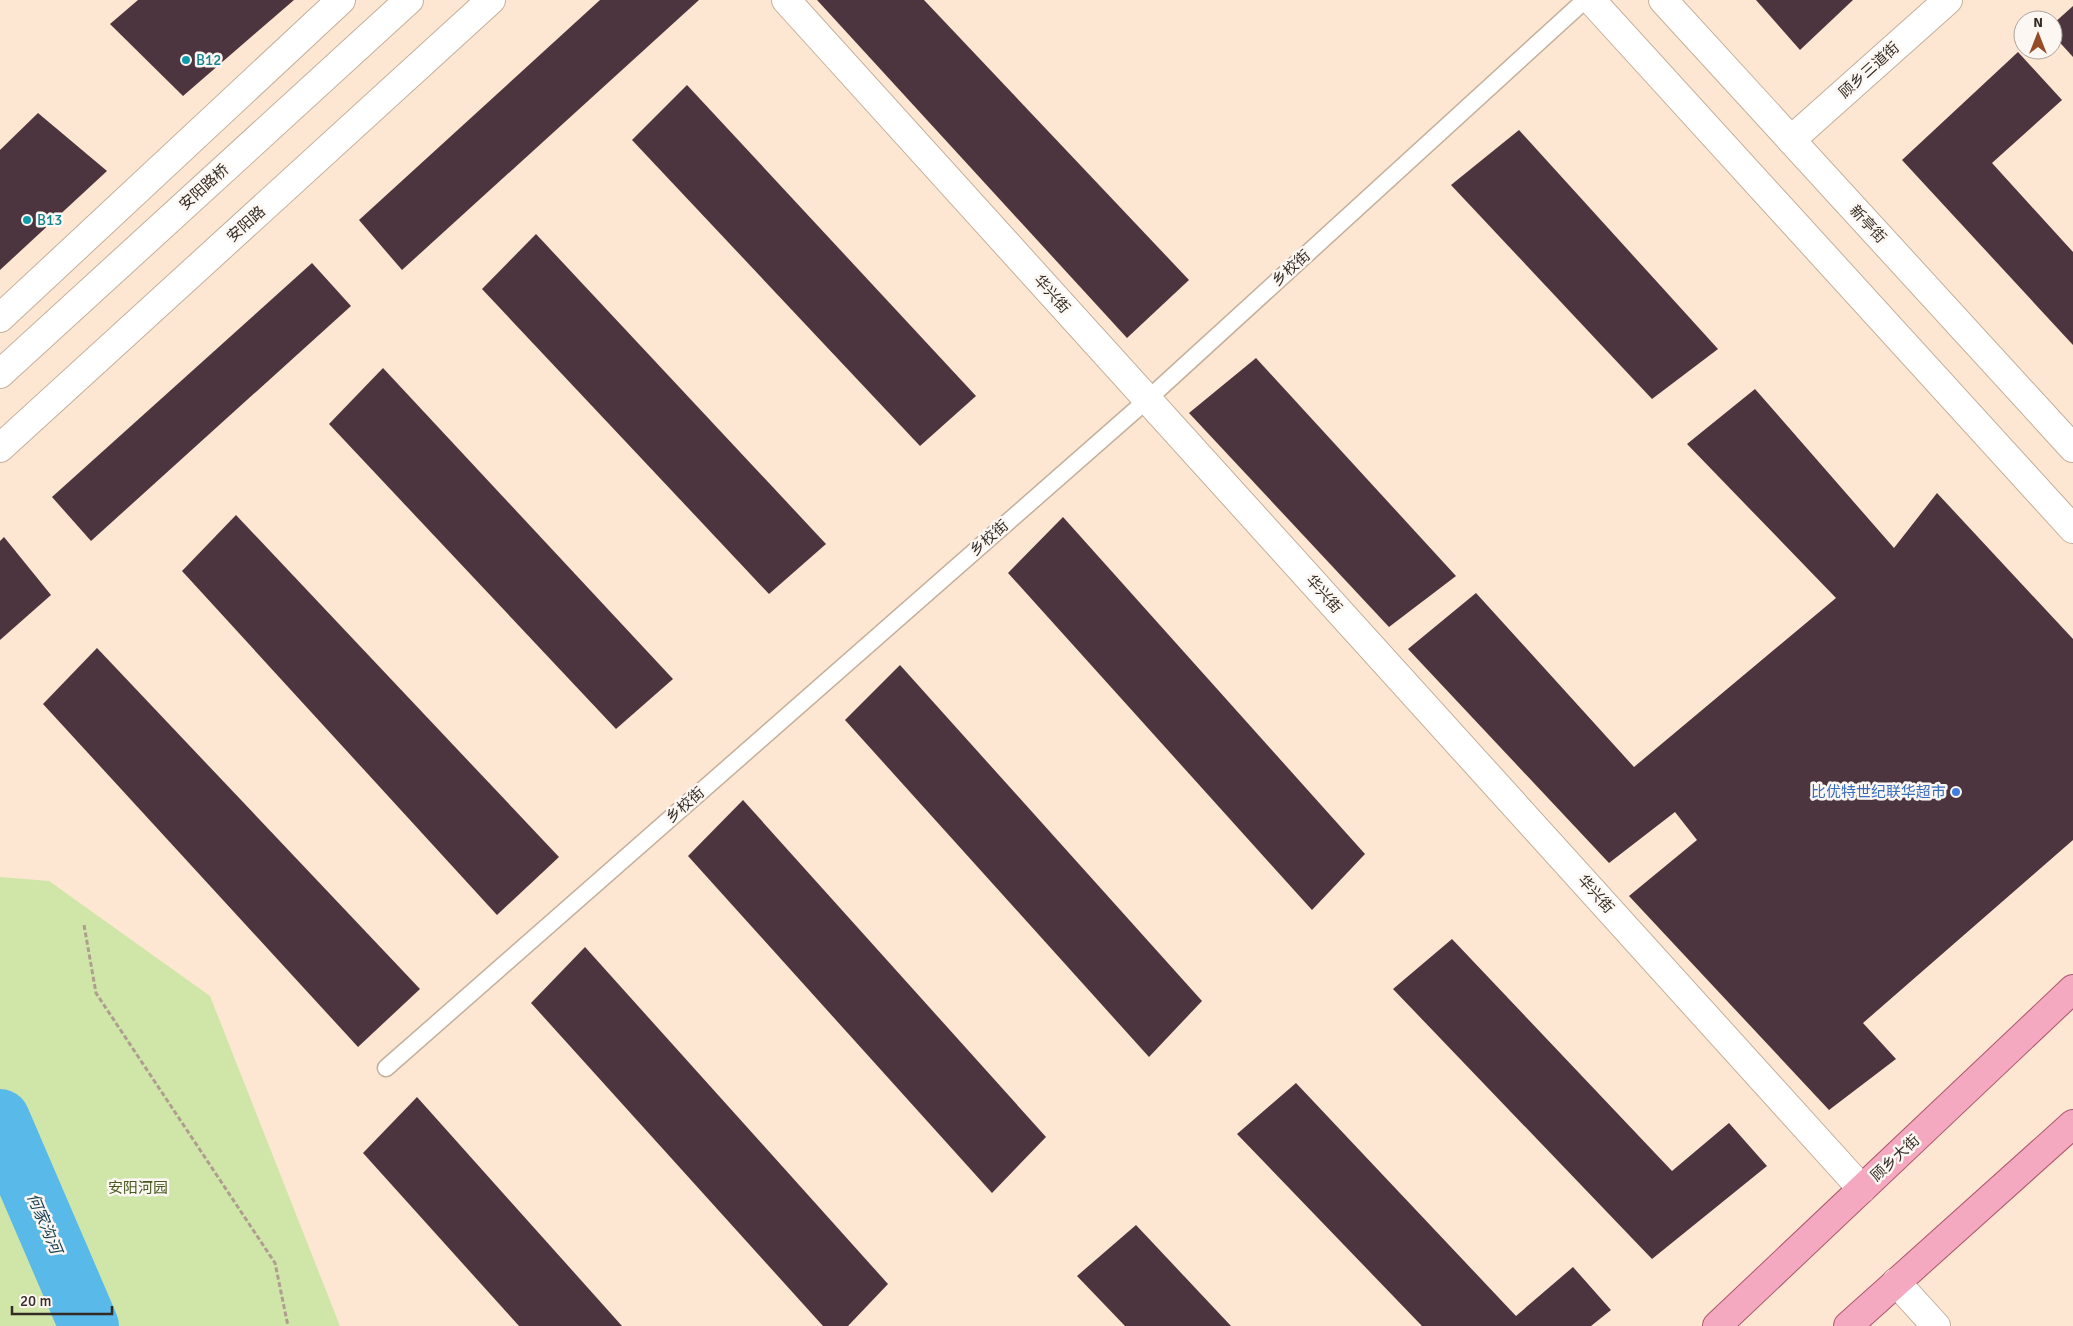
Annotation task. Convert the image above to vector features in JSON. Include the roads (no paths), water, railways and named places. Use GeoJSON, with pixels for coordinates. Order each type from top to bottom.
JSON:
{"type":"FeatureCollection","features":[{"type":"Feature","properties":{"kind":"main road"},"geometry":{"type":"LineString","coordinates":[[0,318],[341,0]]}},
{"type":"Feature","properties":{"kind":"main road","name":"安阳路桥"},"geometry":{"type":"LineString","coordinates":[[0,374],[409,0]]}},
{"type":"Feature","properties":{"kind":"main road","name":"安阳路"},"geometry":{"type":"LineString","coordinates":[[0,448],[491,0]]}},
{"type":"Feature","properties":{"kind":"main road","name":"华兴街"},"geometry":{"type":"LineString","coordinates":[[786,0],[1862,1189]]}},
{"type":"Feature","properties":{"kind":"main road"},"geometry":{"type":"LineString","coordinates":[[1591,0],[2073,529]]}},
{"type":"Feature","properties":{"kind":"main road","name":"新亭街"},"geometry":{"type":"LineString","coordinates":[[1663,0],[2073,447]]}},
{"type":"Feature","properties":{"kind":"main road","name":"顾乡三道街"},"geometry":{"type":"LineString","coordinates":[[1791,140],[1948,0]]}},
{"type":"Feature","properties":{"kind":"main road","name":"顾乡大街"},"geometry":{"type":"LineString","coordinates":[[1717,1326],[2073,990]]}},
{"type":"Feature","properties":{"kind":"main road"},"geometry":{"type":"LineString","coordinates":[[1848,1326],[2073,1124]]}},
{"type":"Feature","properties":{"kind":"main road"},"geometry":{"type":"LineString","coordinates":[[1896,1282],[1936,1326]]}},
{"type":"Feature","properties":{"kind":"lane","name":"乡校街"},"geometry":{"type":"LineString","coordinates":[[386,1068],[1148,399],[1585,0]]}},
{"type":"Feature","properties":{"kind":"waterway","name":"何家沟河"},"geometry":{"type":"LineString","coordinates":[[0,1119],[89,1326]]}},
{"type":"Feature","properties":{"kind":"place","name":"B12"},"geometry":{"type":"Point","coordinates":[186,60]}},
{"type":"Feature","properties":{"kind":"place","name":"B13"},"geometry":{"type":"Point","coordinates":[27,220]}},
{"type":"Feature","properties":{"kind":"place","name":"比优特世纪联华超市"},"geometry":{"type":"Point","coordinates":[1956,792]}},
{"type":"Feature","properties":{"kind":"park label","name":"安阳河园"},"geometry":{"type":"Point","coordinates":[138,1188]}}]}
